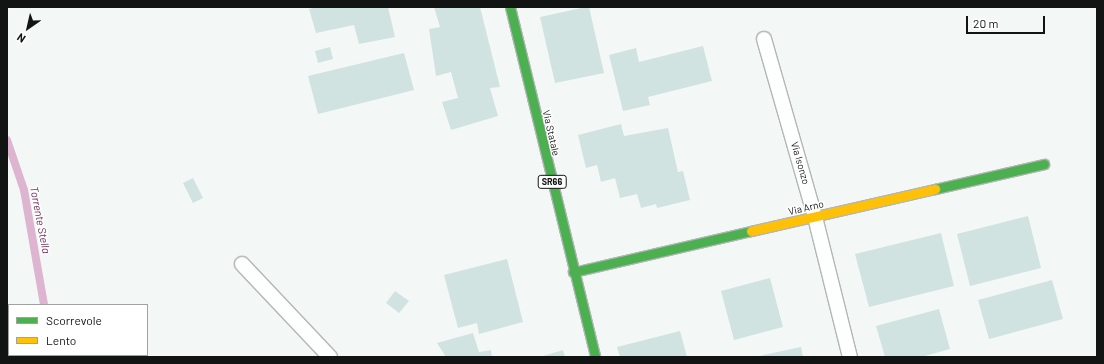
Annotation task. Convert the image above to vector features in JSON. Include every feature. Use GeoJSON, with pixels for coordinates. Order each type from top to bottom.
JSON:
{"type":"FeatureCollection","features":[{"type":"Feature","properties":{"kind":"street","name":"Via Statale"},"geometry":{"type":"LineString","coordinates":[[510,7],[573,272],[595,357]]}},
{"type":"Feature","properties":{"kind":"street","name":"Via Arno"},"geometry":{"type":"LineString","coordinates":[[573,272],[1044,164]]}},
{"type":"Feature","properties":{"kind":"lane","name":"Via Isonzo"},"geometry":{"type":"LineString","coordinates":[[764,40],[815,217],[850,357]]}},
{"type":"Feature","properties":{"kind":"lane"},"geometry":{"type":"LineString","coordinates":[[242,264],[330,357]]}},
{"type":"Feature","properties":{"kind":"building"},"geometry":{"type":"Polygon","coordinates":[[[318,7],[388,7],[395,37],[359,44],[354,25],[316,33],[309,9],[318,7]]]}},
{"type":"Feature","properties":{"kind":"building"},"geometry":{"type":"Polygon","coordinates":[[[434,7],[480,7],[500,87],[490,88],[498,116],[451,130],[442,102],[458,98],[451,72],[436,76],[429,29],[440,27],[434,7]]]}},
{"type":"Feature","properties":{"kind":"building"},"geometry":{"type":"Polygon","coordinates":[[[589,7],[604,73],[555,83],[540,17],[589,7]]]}},
{"type":"Feature","properties":{"kind":"building"},"geometry":{"type":"Polygon","coordinates":[[[703,46],[712,81],[648,97],[650,105],[623,111],[609,55],[636,48],[639,62],[703,46]]]}},
{"type":"Feature","properties":{"kind":"building"},"geometry":{"type":"Polygon","coordinates":[[[330,47],[333,59],[318,63],[315,51],[330,47]]]}},
{"type":"Feature","properties":{"kind":"building"},"geometry":{"type":"Polygon","coordinates":[[[404,53],[414,90],[318,114],[308,76],[404,53]]]}},
{"type":"Feature","properties":{"kind":"building"},"geometry":{"type":"Polygon","coordinates":[[[621,124],[624,136],[668,128],[678,172],[683,171],[690,200],[657,208],[656,204],[641,208],[637,194],[620,198],[615,178],[601,182],[597,165],[586,168],[578,135],[621,124]]]}},
{"type":"Feature","properties":{"kind":"building"},"geometry":{"type":"Polygon","coordinates":[[[193,178],[203,198],[193,203],[183,183],[193,178]]]}},
{"type":"Feature","properties":{"kind":"building"},"geometry":{"type":"Polygon","coordinates":[[[1028,216],[1041,268],[970,286],[957,234],[1028,216]]]}},
{"type":"Feature","properties":{"kind":"building"},"geometry":{"type":"Polygon","coordinates":[[[941,233],[954,286],[869,307],[855,254],[941,233]]]}},
{"type":"Feature","properties":{"kind":"building"},"geometry":{"type":"Polygon","coordinates":[[[507,259],[523,322],[479,334],[477,323],[458,328],[444,275],[507,259]]]}},
{"type":"Feature","properties":{"kind":"building"},"geometry":{"type":"Polygon","coordinates":[[[770,278],[783,327],[734,340],[721,291],[770,278]]]}},
{"type":"Feature","properties":{"kind":"building"},"geometry":{"type":"Polygon","coordinates":[[[1052,280],[1063,319],[989,339],[978,300],[1052,280]]]}},
{"type":"Feature","properties":{"kind":"building"},"geometry":{"type":"Polygon","coordinates":[[[395,291],[409,301],[399,313],[386,303],[395,291]]]}},
{"type":"Feature","properties":{"kind":"building"},"geometry":{"type":"Polygon","coordinates":[[[939,309],[950,349],[921,357],[885,357],[876,326],[939,309]]]}},
{"type":"Feature","properties":{"kind":"building"},"geometry":{"type":"Polygon","coordinates":[[[680,331],[687,357],[620,357],[617,347],[680,331]]]}},
{"type":"Feature","properties":{"kind":"building"},"geometry":{"type":"Polygon","coordinates":[[[473,333],[479,352],[491,350],[492,357],[446,357],[437,343],[473,333]]]}},
{"type":"Feature","properties":{"kind":"building"},"geometry":{"type":"Polygon","coordinates":[[[801,347],[803,357],[759,357],[759,356],[801,347]]]}},
{"type":"Feature","properties":{"kind":"building"},"geometry":{"type":"Polygon","coordinates":[[[563,350],[565,357],[540,357],[563,350]]]}},
{"type":"Feature","properties":{"kind":"waterway","name":"Torrente Stella"},"geometry":{"type":"LineString","coordinates":[[7,140],[24,190],[44,304]]}},
{"type":"Feature","properties":{"kind":"traffic: fast"},"geometry":{"type":"LineString","coordinates":[[510,7],[595,357]]}},
{"type":"Feature","properties":{"kind":"traffic: fast"},"geometry":{"type":"LineString","coordinates":[[935,189],[1044,164]]}},
{"type":"Feature","properties":{"kind":"traffic: fast"},"geometry":{"type":"LineString","coordinates":[[573,272],[751,231]]}},
{"type":"Feature","properties":{"kind":"traffic: slow"},"geometry":{"type":"LineString","coordinates":[[751,231],[935,189]]}}]}
